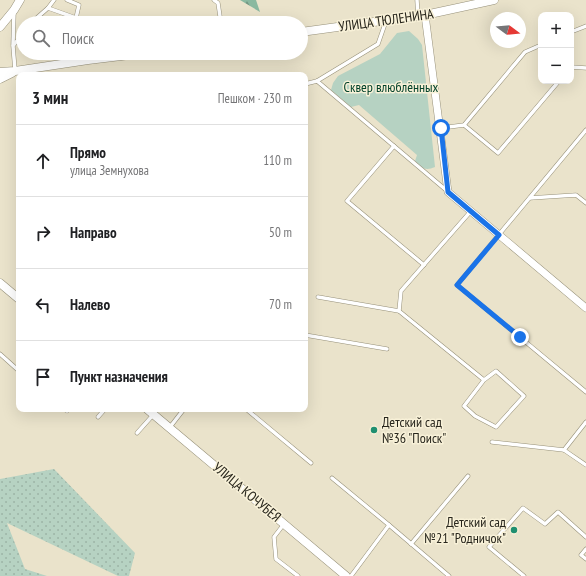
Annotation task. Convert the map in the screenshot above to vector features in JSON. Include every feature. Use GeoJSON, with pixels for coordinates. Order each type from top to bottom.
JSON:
{"type":"FeatureCollection","features":[{"type":"Feature","properties":{"kind":"street"},"geometry":{"type":"LineString","coordinates":[[0,28],[20,0]]}},
{"type":"Feature","properties":{"kind":"street","name":"УЛИЦА ТЮЛЕНИНА"},"geometry":{"type":"LineString","coordinates":[[308,31],[422,16],[462,4],[494,0]]}},
{"type":"Feature","properties":{"kind":"street"},"geometry":{"type":"LineString","coordinates":[[422,16],[441,128],[448,192],[586,308]]}},
{"type":"Feature","properties":{"kind":"street"},"geometry":{"type":"LineString","coordinates":[[0,79],[15,72],[69,60]]}},
{"type":"Feature","properties":{"kind":"street"},"geometry":{"type":"LineString","coordinates":[[0,72],[15,72]]}},
{"type":"Feature","properties":{"kind":"street"},"geometry":{"type":"LineString","coordinates":[[0,283],[16,296]]}},
{"type":"Feature","properties":{"kind":"street","name":"УЛИЦА КОЧУБЕЯ"},"geometry":{"type":"LineString","coordinates":[[150,412],[170,427],[346,576]]}},
{"type":"Feature","properties":{"kind":"lane"},"geometry":{"type":"LineString","coordinates":[[38,16],[48,8],[54,0]]}},
{"type":"Feature","properties":{"kind":"lane"},"geometry":{"type":"LineString","coordinates":[[67,0],[79,5],[76,16]]}},
{"type":"Feature","properties":{"kind":"lane"},"geometry":{"type":"LineString","coordinates":[[214,0],[218,3],[220,16]]}},
{"type":"Feature","properties":{"kind":"lane"},"geometry":{"type":"LineString","coordinates":[[417,0],[422,16]]}},
{"type":"Feature","properties":{"kind":"lane"},"geometry":{"type":"LineString","coordinates":[[48,8],[70,16]]}},
{"type":"Feature","properties":{"kind":"lane"},"geometry":{"type":"LineString","coordinates":[[14,10],[13,46],[15,72]]}},
{"type":"Feature","properties":{"kind":"lane"},"geometry":{"type":"LineString","coordinates":[[308,83],[317,81],[378,44],[387,20]]}},
{"type":"Feature","properties":{"kind":"lane"},"geometry":{"type":"LineString","coordinates":[[574,31],[586,26]]}},
{"type":"Feature","properties":{"kind":"lane"},"geometry":{"type":"LineString","coordinates":[[13,46],[16,42]]}},
{"type":"Feature","properties":{"kind":"lane"},"geometry":{"type":"LineString","coordinates":[[441,128],[464,125],[524,52],[538,46]]}},
{"type":"Feature","properties":{"kind":"lane"},"geometry":{"type":"LineString","coordinates":[[574,67],[586,68]]}},
{"type":"Feature","properties":{"kind":"lane"},"geometry":{"type":"LineString","coordinates":[[317,81],[448,192]]}},
{"type":"Feature","properties":{"kind":"lane"},"geometry":{"type":"LineString","coordinates":[[464,125],[498,153],[556,84]]}},
{"type":"Feature","properties":{"kind":"lane"},"geometry":{"type":"LineString","coordinates":[[586,130],[457,285],[586,392]]}},
{"type":"Feature","properties":{"kind":"lane"},"geometry":{"type":"LineString","coordinates":[[394,146],[347,201],[424,264]]}},
{"type":"Feature","properties":{"kind":"lane"},"geometry":{"type":"LineString","coordinates":[[530,198],[576,195],[586,203]]}},
{"type":"Feature","properties":{"kind":"lane"},"geometry":{"type":"LineString","coordinates":[[399,311],[401,291],[470,211]]}},
{"type":"Feature","properties":{"kind":"lane"},"geometry":{"type":"LineString","coordinates":[[318,297],[399,311],[484,380]]}},
{"type":"Feature","properties":{"kind":"lane"},"geometry":{"type":"LineString","coordinates":[[308,336],[387,349]]}},
{"type":"Feature","properties":{"kind":"lane"},"geometry":{"type":"LineString","coordinates":[[0,354],[16,368]]}},
{"type":"Feature","properties":{"kind":"lane"},"geometry":{"type":"LineString","coordinates":[[496,371],[524,396],[496,427],[475,416],[464,406],[484,380],[496,371]]}},
{"type":"Feature","properties":{"kind":"lane"},"geometry":{"type":"LineString","coordinates":[[98,417],[102,412]]}},
{"type":"Feature","properties":{"kind":"lane"},"geometry":{"type":"LineString","coordinates":[[137,432],[150,412]]}},
{"type":"Feature","properties":{"kind":"lane"},"geometry":{"type":"LineString","coordinates":[[170,427],[182,412]]}},
{"type":"Feature","properties":{"kind":"lane"},"geometry":{"type":"LineString","coordinates":[[250,412],[311,463]]}},
{"type":"Feature","properties":{"kind":"lane"},"geometry":{"type":"LineString","coordinates":[[564,450],[586,422]]}},
{"type":"Feature","properties":{"kind":"lane"},"geometry":{"type":"LineString","coordinates":[[492,442],[564,450],[586,465]]}},
{"type":"Feature","properties":{"kind":"lane"},"geometry":{"type":"LineString","coordinates":[[411,544],[468,476]]}},
{"type":"Feature","properties":{"kind":"lane"},"geometry":{"type":"LineString","coordinates":[[332,478],[449,576]]}},
{"type":"Feature","properties":{"kind":"lane"},"geometry":{"type":"LineString","coordinates":[[524,576],[489,547],[523,508],[545,524],[558,512],[586,537]]}},
{"type":"Feature","properties":{"kind":"lane"},"geometry":{"type":"LineString","coordinates":[[284,524],[274,537],[276,559],[298,576]]}},
{"type":"Feature","properties":{"kind":"lane"},"geometry":{"type":"LineString","coordinates":[[351,576],[389,525]]}},
{"type":"Feature","properties":{"kind":"lane"},"geometry":{"type":"LineString","coordinates":[[586,549],[581,555],[586,559]]}},
{"type":"Feature","properties":{"kind":"green space"},"geometry":{"type":"Polygon","coordinates":[[[240,0],[256,0],[260,12],[240,0]]]}},
{"type":"Feature","properties":{"kind":"green space","name":"Сквер влюблённых"},"geometry":{"type":"Polygon","coordinates":[[[409,31],[422,45],[435,167],[429,169],[420,166],[415,161],[417,155],[359,105],[351,107],[331,90],[333,83],[338,76],[380,54],[397,33],[409,31]]]}},
{"type":"Feature","properties":{"kind":"green space"},"geometry":{"type":"Polygon","coordinates":[[[54,469],[135,553],[129,576],[118,576],[7,523],[25,569],[47,576],[0,576],[0,479],[54,469]]]}},
{"type":"Feature","properties":{"kind":"place","name":"Детский сад №36 \"Поиск\""},"geometry":{"type":"Point","coordinates":[374,430]}},
{"type":"Feature","properties":{"kind":"place","name":"Детский сад №21 \"Родничок\""},"geometry":{"type":"Point","coordinates":[514,530]}},
{"type":"Feature","properties":{"kind":"route"},"geometry":{"type":"LineString","coordinates":[[441,128],[448,192],[499,235],[457,285],[520,337]]}}]}
